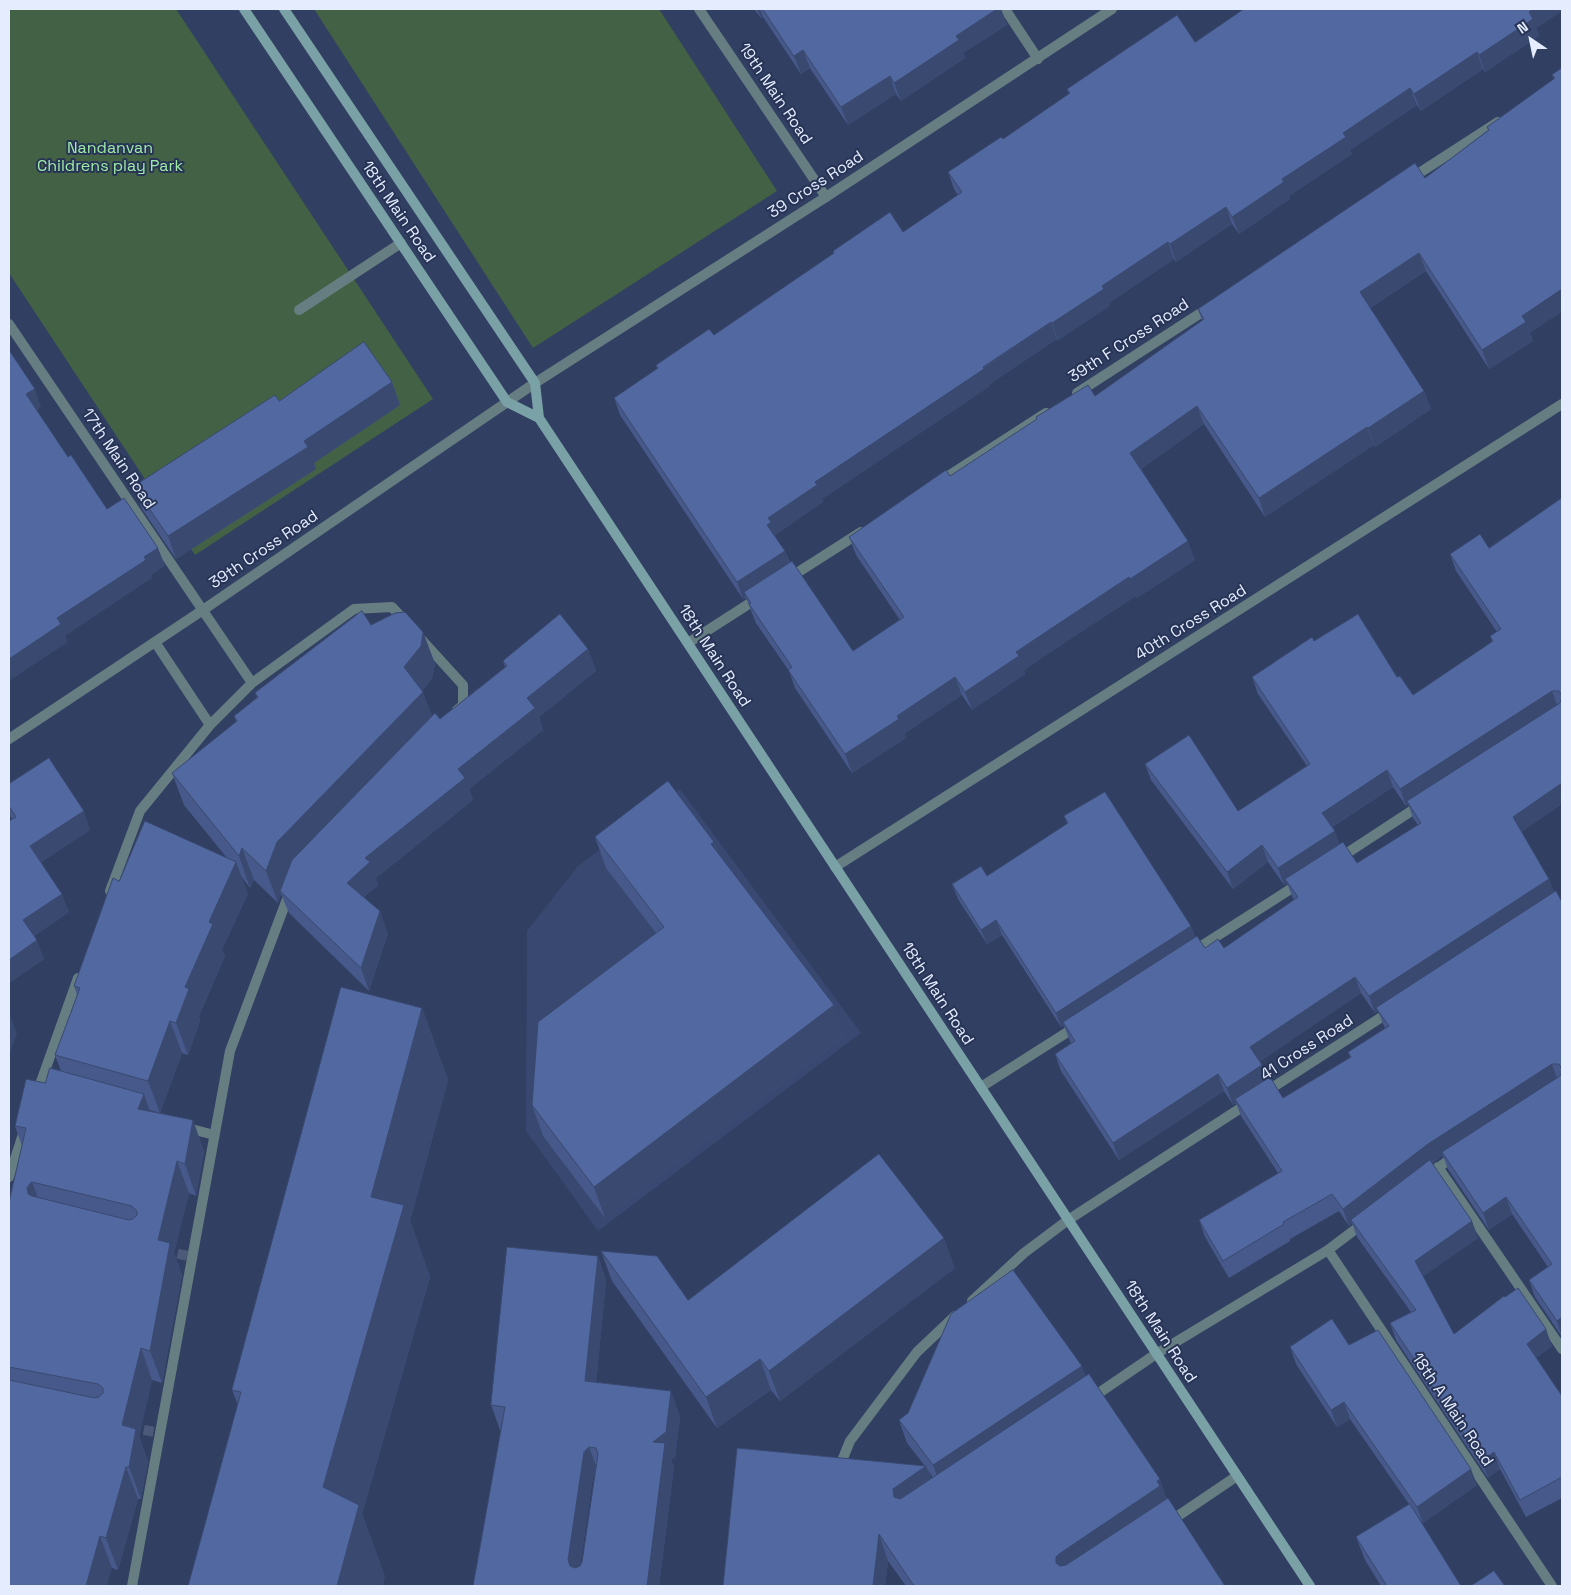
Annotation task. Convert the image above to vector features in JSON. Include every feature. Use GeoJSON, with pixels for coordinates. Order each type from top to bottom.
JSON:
{"type":"FeatureCollection","features":[{"type":"Feature","properties":{"kind":"main road","name":"18th Main Road"},"geometry":{"type":"LineString","coordinates":[[244,9],[507,402],[539,418]]}},
{"type":"Feature","properties":{"kind":"main road","name":"18th Main Road"},"geometry":{"type":"LineString","coordinates":[[284,9],[534,383],[539,418],[1310,1586]]}},
{"type":"Feature","properties":{"kind":"street","name":"19th Main Road"},"geometry":{"type":"LineString","coordinates":[[699,9],[826,197]]}},
{"type":"Feature","properties":{"kind":"street"},"geometry":{"type":"LineString","coordinates":[[1005,9],[1038,59]]}},
{"type":"Feature","properties":{"kind":"street","name":"39 Cross Road"},"geometry":{"type":"LineString","coordinates":[[534,383],[826,197],[1112,9]]}},
{"type":"Feature","properties":{"kind":"street"},"geometry":{"type":"LineString","coordinates":[[1404,183],[1504,118]]}},
{"type":"Feature","properties":{"kind":"street"},"geometry":{"type":"LineString","coordinates":[[299,310],[401,242]]}},
{"type":"Feature","properties":{"kind":"street","name":"39th F Cross Road"},"geometry":{"type":"LineString","coordinates":[[1069,398],[1220,301]]}},
{"type":"Feature","properties":{"kind":"street","name":"17th Main Road"},"geometry":{"type":"LineString","coordinates":[[9,324],[252,683]]}},
{"type":"Feature","properties":{"kind":"street","name":"39th Cross Road"},"geometry":{"type":"LineString","coordinates":[[9,739],[203,610],[534,383]]}},
{"type":"Feature","properties":{"kind":"street","name":"40th Cross Road"},"geometry":{"type":"LineString","coordinates":[[835,867],[1562,404]]}},
{"type":"Feature","properties":{"kind":"street"},"geometry":{"type":"LineString","coordinates":[[927,489],[1053,408]]}},
{"type":"Feature","properties":{"kind":"street"},"geometry":{"type":"LineString","coordinates":[[688,643],[869,527]]}},
{"type":"Feature","properties":{"kind":"street"},"geometry":{"type":"LineString","coordinates":[[106,903],[140,810],[210,725],[252,683],[354,609],[392,607],[463,685],[463,705],[449,719]]}},
{"type":"Feature","properties":{"kind":"street"},"geometry":{"type":"LineString","coordinates":[[154,642],[210,725]]}},
{"type":"Feature","properties":{"kind":"street"},"geometry":{"type":"LineString","coordinates":[[1327,865],[1428,801]]}},
{"type":"Feature","properties":{"kind":"street"},"geometry":{"type":"LineString","coordinates":[[1184,957],[1310,876]]}},
{"type":"Feature","properties":{"kind":"street"},"geometry":{"type":"LineString","coordinates":[[132,1586],[230,1051],[294,879]]}},
{"type":"Feature","properties":{"kind":"street"},"geometry":{"type":"LineString","coordinates":[[9,1177],[31,1110],[43,1088],[82,967]]}},
{"type":"Feature","properties":{"kind":"street","name":"41 Cross Road"},"geometry":{"type":"LineString","coordinates":[[839,1468],[850,1441],[917,1352],[1024,1253],[1068,1220],[1404,1003]]}},
{"type":"Feature","properties":{"kind":"street"},"geometry":{"type":"LineString","coordinates":[[981,1088],[1084,1022]]}},
{"type":"Feature","properties":{"kind":"street"},"geometry":{"type":"LineString","coordinates":[[177,1125],[214,1135]]}},
{"type":"Feature","properties":{"kind":"street"},"geometry":{"type":"LineString","coordinates":[[1415,1184],[1463,1151]]}},
{"type":"Feature","properties":{"kind":"street"},"geometry":{"type":"LineString","coordinates":[[1438,1167],[1562,1349]]}},
{"type":"Feature","properties":{"kind":"street"},"geometry":{"type":"LineString","coordinates":[[1079,1406],[1156,1354],[1328,1250],[1375,1214]]}},
{"type":"Feature","properties":{"kind":"street","name":"18th A Main Road"},"geometry":{"type":"LineString","coordinates":[[1328,1250],[1552,1586]]}},
{"type":"Feature","properties":{"kind":"street"},"geometry":{"type":"LineString","coordinates":[[1160,1528],[1237,1476]]}},
{"type":"Feature","properties":{"kind":"shaded area"},"geometry":{"type":"Polygon","coordinates":[[[680,789],[861,1033],[598,1231],[526,1131],[527,931],[578,866],[680,789]]]}},
{"type":"Feature","properties":{"kind":"green space","name":"Nandanvan Childrens play Park"},"geometry":{"type":"Polygon","coordinates":[[[9,9],[176,9],[433,399],[195,555],[9,273],[9,9]]]}},
{"type":"Feature","properties":{"kind":"green space"},"geometry":{"type":"Polygon","coordinates":[[[314,9],[659,9],[777,191],[533,348],[314,9]]]}},
{"type":"Feature","properties":{"kind":"building"},"geometry":{"type":"Polygon","coordinates":[[[763,9],[997,9],[956,36],[959,40],[894,83],[890,76],[841,107],[803,50],[794,56],[763,9]]]}},
{"type":"Feature","properties":{"kind":"building"},"geometry":{"type":"Polygon","coordinates":[[[1244,9],[1534,9],[1529,12],[1533,19],[1479,55],[1477,52],[1414,94],[1410,88],[1343,133],[1346,137],[1282,179],[1284,182],[1232,217],[1226,207],[1170,244],[1168,242],[1102,286],[1104,289],[983,367],[984,369],[815,482],[817,485],[768,518],[771,522],[767,525],[785,551],[737,582],[614,398],[658,368],[656,365],[709,329],[714,335],[834,253],[833,251],[890,212],[903,232],[962,192],[948,172],[1001,137],[1003,139],[1070,93],[1067,89],[1177,15],[1195,42],[1244,9]]]}},
{"type":"Feature","properties":{"kind":"building"},"geometry":{"type":"Polygon","coordinates":[[[1562,68],[1562,289],[1522,316],[1526,322],[1482,350],[1419,253],[1360,292],[1424,391],[1259,498],[1197,406],[1130,453],[1188,541],[1130,579],[1129,577],[1016,652],[1019,656],[965,692],[955,677],[897,716],[899,719],[845,754],[788,670],[792,667],[749,604],[751,603],[744,592],[792,561],[853,651],[904,617],[849,537],[946,470],[950,476],[1037,419],[1036,417],[1088,385],[1095,396],[1204,319],[1198,309],[1415,163],[1425,178],[1489,130],[1487,127],[1555,78],[1552,75],[1562,68]]]}},
{"type":"Feature","properties":{"kind":"building"},"geometry":{"type":"Polygon","coordinates":[[[364,342],[392,382],[304,441],[308,447],[168,536],[134,486],[275,395],[279,401],[364,342]]]}},
{"type":"Feature","properties":{"kind":"building"},"geometry":{"type":"Polygon","coordinates":[[[9,350],[35,389],[26,394],[68,457],[71,455],[107,509],[124,498],[158,548],[144,557],[146,560],[57,618],[61,624],[9,659],[9,350]]]}},
{"type":"Feature","properties":{"kind":"building"},"geometry":{"type":"Polygon","coordinates":[[[1562,498],[1562,696],[1559,691],[1552,691],[1400,789],[1387,770],[1322,813],[1335,831],[1278,868],[1262,845],[1227,872],[1145,764],[1189,735],[1238,811],[1310,764],[1252,677],[1312,637],[1314,641],[1358,614],[1397,677],[1400,676],[1413,695],[1493,641],[1490,636],[1501,629],[1450,554],[1480,534],[1489,548],[1562,498]]]}},
{"type":"Feature","properties":{"kind":"building"},"geometry":{"type":"Polygon","coordinates":[[[362,611],[371,625],[395,613],[405,612],[423,632],[421,646],[404,667],[423,692],[277,842],[266,871],[242,848],[239,856],[172,773],[237,721],[234,716],[258,697],[255,693],[362,611]]]}},
{"type":"Feature","properties":{"kind":"building"},"geometry":{"type":"Polygon","coordinates":[[[560,614],[588,649],[527,698],[535,708],[458,769],[465,778],[365,858],[370,862],[347,883],[380,911],[361,968],[280,891],[292,860],[435,713],[440,719],[507,666],[503,661],[560,614]]]}},
{"type":"Feature","properties":{"kind":"building"},"geometry":{"type":"Polygon","coordinates":[[[1562,697],[1562,783],[1513,817],[1549,879],[1369,996],[1355,977],[1250,1047],[1262,1065],[1227,1088],[1218,1074],[1113,1143],[1055,1054],[1075,1041],[1063,1022],[1197,936],[1205,948],[1218,939],[1224,948],[1298,897],[1285,879],[1343,842],[1357,863],[1421,823],[1407,801],[1560,703],[1562,697]]]}},
{"type":"Feature","properties":{"kind":"building"},"geometry":{"type":"Polygon","coordinates":[[[49,758],[84,811],[30,846],[62,894],[23,920],[37,940],[9,960],[9,821],[16,817],[9,806],[9,784],[49,758]]]}},
{"type":"Feature","properties":{"kind":"building"},"geometry":{"type":"Polygon","coordinates":[[[668,781],[714,842],[711,844],[834,1005],[594,1187],[532,1105],[538,1022],[664,927],[595,837],[668,781]]]}},
{"type":"Feature","properties":{"kind":"building"},"geometry":{"type":"Polygon","coordinates":[[[1105,792],[1191,926],[1056,1013],[996,920],[981,930],[952,884],[981,866],[987,876],[1068,823],[1064,816],[1105,792]]]}},
{"type":"Feature","properties":{"kind":"building"},"geometry":{"type":"Polygon","coordinates":[[[145,821],[236,862],[209,922],[213,924],[185,987],[189,989],[176,1023],[170,1021],[148,1081],[55,1055],[80,988],[74,986],[113,878],[119,881],[145,821]]]}},
{"type":"Feature","properties":{"kind":"building"},"geometry":{"type":"Polygon","coordinates":[[[1556,891],[1562,902],[1562,1069],[1559,1064],[1552,1064],[1428,1144],[1343,1209],[1332,1194],[1283,1222],[1284,1224],[1223,1261],[1199,1220],[1282,1171],[1235,1099],[1270,1077],[1283,1098],[1351,1057],[1348,1052],[1389,1026],[1376,1008],[1556,891]]]}},
{"type":"Feature","properties":{"kind":"building"},"geometry":{"type":"Polygon","coordinates":[[[341,987],[422,1008],[371,1197],[404,1205],[323,1487],[359,1505],[337,1586],[188,1586],[241,1392],[232,1390],[341,987]]]}},
{"type":"Feature","properties":{"kind":"building"},"geometry":{"type":"Polygon","coordinates":[[[50,1068],[144,1094],[138,1109],[193,1120],[185,1164],[177,1161],[158,1240],[170,1243],[150,1351],[141,1348],[122,1425],[136,1429],[129,1467],[126,1467],[106,1538],[100,1536],[86,1586],[9,1586],[9,1380],[95,1398],[103,1393],[103,1388],[98,1384],[9,1367],[9,1202],[26,1128],[15,1126],[26,1079],[45,1083],[50,1068]],[[32,1182],[27,1188],[28,1194],[32,1196],[129,1220],[137,1215],[137,1211],[132,1206],[32,1182]]]}},
{"type":"Feature","properties":{"kind":"building"},"geometry":{"type":"Polygon","coordinates":[[[1562,1071],[1562,1317],[1557,1321],[1529,1280],[1552,1264],[1506,1197],[1483,1213],[1442,1152],[1560,1076],[1562,1071]]]}},
{"type":"Feature","properties":{"kind":"building"},"geometry":{"type":"Polygon","coordinates":[[[879,1154],[944,1238],[769,1371],[760,1359],[706,1397],[601,1251],[657,1256],[688,1300],[879,1154]]]}},
{"type":"Feature","properties":{"kind":"building"},"geometry":{"type":"Polygon","coordinates":[[[1430,1160],[1472,1221],[1415,1261],[1454,1334],[1504,1296],[1518,1288],[1546,1329],[1527,1344],[1562,1396],[1562,1477],[1520,1500],[1494,1452],[1482,1461],[1390,1323],[1416,1310],[1351,1220],[1430,1160]]]}},
{"type":"Feature","properties":{"kind":"building"},"geometry":{"type":"Polygon","coordinates":[[[507,1247],[598,1256],[585,1381],[671,1391],[666,1432],[653,1442],[665,1443],[647,1586],[473,1586],[505,1407],[491,1405],[507,1247]],[[589,1447],[584,1452],[568,1560],[570,1566],[575,1568],[580,1566],[582,1562],[598,1454],[596,1448],[589,1447]]]}},
{"type":"Feature","properties":{"kind":"building"},"geometry":{"type":"Polygon","coordinates":[[[1013,1270],[1082,1366],[933,1465],[899,1420],[908,1413],[951,1314],[1013,1270]]]}},
{"type":"Feature","properties":{"kind":"building"},"geometry":{"type":"Polygon","coordinates":[[[1332,1319],[1349,1345],[1378,1330],[1471,1469],[1417,1507],[1344,1402],[1331,1410],[1290,1347],[1332,1319]]]}},
{"type":"Feature","properties":{"kind":"building"},"geometry":{"type":"Polygon","coordinates":[[[1089,1374],[1160,1479],[1157,1481],[1160,1486],[1059,1554],[1056,1557],[1056,1563],[1060,1566],[1066,1565],[1168,1498],[1225,1586],[914,1586],[879,1534],[873,1586],[723,1586],[737,1448],[926,1466],[893,1489],[894,1497],[900,1499],[1089,1374]]]}},
{"type":"Feature","properties":{"kind":"building"},"geometry":{"type":"Polygon","coordinates":[[[1410,1504],[1461,1586],[1387,1586],[1356,1537],[1410,1504]]]}},
{"type":"Feature","properties":{"kind":"building"},"geometry":{"type":"Polygon","coordinates":[[[1494,1571],[1505,1586],[1471,1586],[1494,1571]]]}},
{"type":"Feature","properties":{"kind":"tunnel"},"geometry":{"type":"LineString","coordinates":[[163,1250],[192,1257]]}},
{"type":"Feature","properties":{"kind":"tunnel"},"geometry":{"type":"LineString","coordinates":[[129,1427],[160,1433]]}}]}
